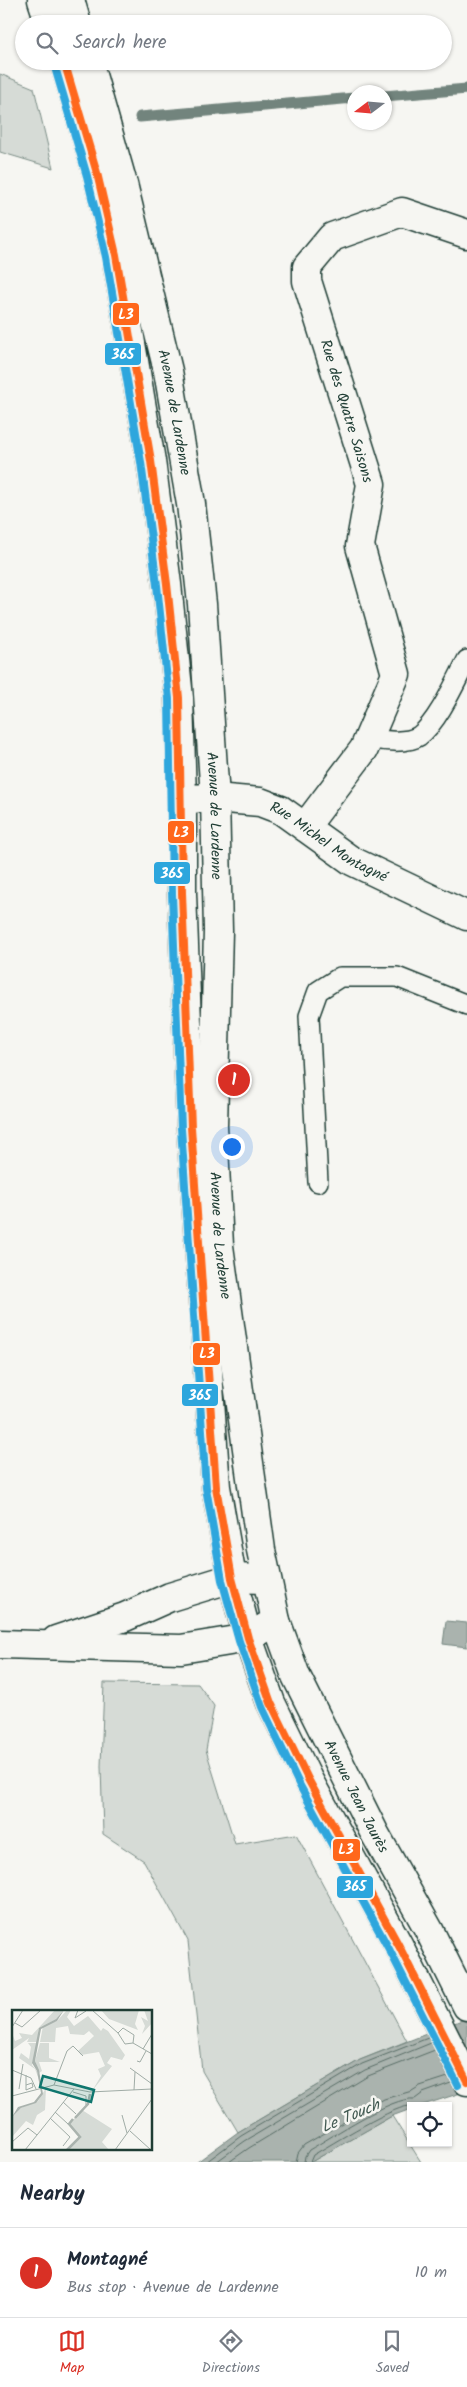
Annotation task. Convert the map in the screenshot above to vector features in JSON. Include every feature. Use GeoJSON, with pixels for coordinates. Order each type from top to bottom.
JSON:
{"type":"FeatureCollection","features":[{"type":"Feature","properties":{"kind":"main road"},"geometry":{"type":"LineString","coordinates":[[42,0],[47,15]]}},
{"type":"Feature","properties":{"kind":"main road"},"geometry":{"type":"LineString","coordinates":[[70,0],[74,15]]}},
{"type":"Feature","properties":{"kind":"main road","name":"Avenue de Lardenne"},"geometry":{"type":"LineString","coordinates":[[67,70],[98,173],[116,255],[151,461],[167,584],[179,698],[182,893],[191,1127],[216,1486],[232,1578],[248,1638]]}},
{"type":"Feature","properties":{"kind":"main road","name":"Avenue de Lardenne"},"geometry":{"type":"LineString","coordinates":[[91,70],[123,184],[168,371],[190,494],[202,604],[215,798],[218,931],[213,1126],[219,1246],[266,1579]]}},
{"type":"Feature","properties":{"kind":"main road","name":"Rue des Quatre Saisons"},"geometry":{"type":"LineString","coordinates":[[305,827],[364,749],[396,674],[360,546],[371,484],[307,281],[307,267],[332,237],[402,212],[467,234]]}},
{"type":"Feature","properties":{"kind":"main road","name":"Rue Michel Montagné"},"geometry":{"type":"LineString","coordinates":[[182,799],[215,798],[260,802],[282,810],[352,861],[467,916]]}},
{"type":"Feature","properties":{"kind":"main road"},"geometry":{"type":"LineString","coordinates":[[44,1644],[125,1616],[170,1597],[232,1578],[266,1579]]}},
{"type":"Feature","properties":{"kind":"main road","name":"Avenue Jean Jaurès"},"geometry":{"type":"LineString","coordinates":[[266,1579],[276,1621],[296,1676],[335,1758],[467,2006]]}},
{"type":"Feature","properties":{"kind":"main road"},"geometry":{"type":"LineString","coordinates":[[0,1644],[44,1644],[173,1650],[248,1638],[276,1621]]}},
{"type":"Feature","properties":{"kind":"main road"},"geometry":{"type":"LineString","coordinates":[[248,1638],[279,1720],[467,2081]]}},
{"type":"Feature","properties":{"kind":"lane"},"geometry":{"type":"LineString","coordinates":[[369,738],[390,742],[418,736],[444,706],[467,660]]}},
{"type":"Feature","properties":{"kind":"lane"},"geometry":{"type":"LineString","coordinates":[[318,1182],[309,1016],[318,991],[340,977],[397,977],[467,1005]]}},
{"type":"Feature","properties":{"kind":"shaded area"},"geometry":{"type":"Polygon","coordinates":[[[0,74],[34,88],[53,168],[0,152],[0,74]]]}},
{"type":"Feature","properties":{"kind":"shaded area"},"geometry":{"type":"Polygon","coordinates":[[[104,1683],[198,1684],[214,1706],[206,1750],[235,1844],[296,1834],[407,2041],[360,2060],[238,2132],[202,2071],[188,1941],[144,1861],[103,1834],[101,1766],[104,1683]]]}},
{"type":"Feature","properties":{"kind":"shaded area"},"geometry":{"type":"Polygon","coordinates":[[[392,2116],[407,2140],[407,2147],[412,2147],[421,2162],[311,2162],[392,2116]]]}},
{"type":"Feature","properties":{"kind":"water"},"geometry":{"type":"Polygon","coordinates":[[[446,1621],[467,1623],[467,1647],[443,1644],[446,1621]]]}},
{"type":"Feature","properties":{"kind":"water","name":"Le Touch"},"geometry":{"type":"Polygon","coordinates":[[[467,2018],[467,2091],[433,2102],[407,2102],[407,2110],[392,2116],[311,2162],[197,2162],[238,2132],[360,2060],[467,2018]]]}},
{"type":"Feature","properties":{"kind":"waterway"},"geometry":{"type":"LineString","coordinates":[[392,95],[467,89]]}},
{"type":"Feature","properties":{"kind":"waterway"},"geometry":{"type":"LineString","coordinates":[[140,117],[347,99]]}},
{"type":"Feature","properties":{"kind":"transit line","name":"365"},"geometry":{"type":"LineString","coordinates":[[56,70],[87,176],[106,257],[141,462],[157,585],[169,699],[172,893],[181,1128],[206,1488],[222,1580],[239,1641],[262,1707],[299,1784],[390,1951],[458,2085]]}},
{"type":"Feature","properties":{"kind":"transit line","name":"L3"},"geometry":{"type":"LineString","coordinates":[[67,70],[97,173],[116,255],[151,461],[167,584],[179,698],[182,893],[191,1127],[216,1487],[232,1578],[248,1638],[271,1703],[308,1779],[399,1946],[467,2081]]}},
{"type":"Feature","properties":{"kind":"place","name":"Montagné"},"geometry":{"type":"Point","coordinates":[234,1080]}}]}
